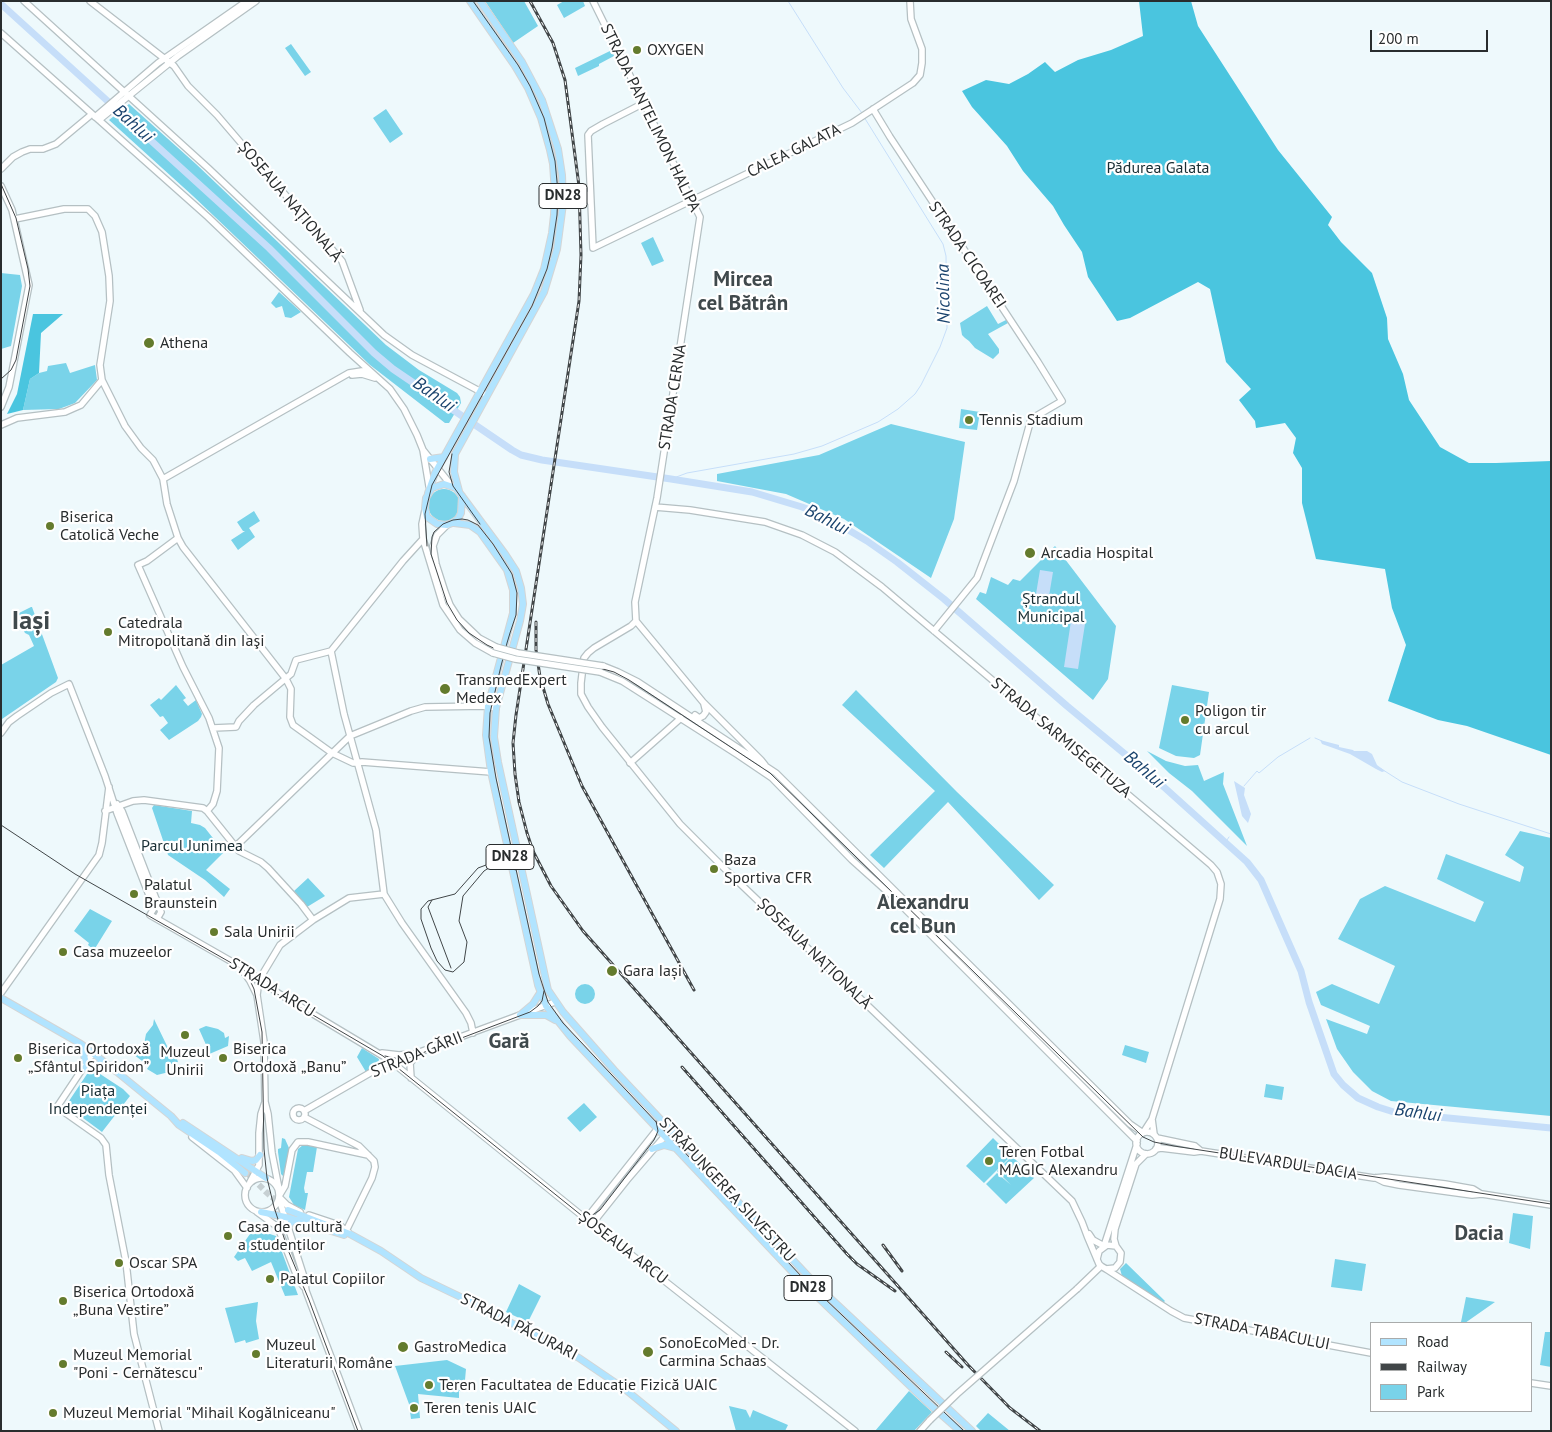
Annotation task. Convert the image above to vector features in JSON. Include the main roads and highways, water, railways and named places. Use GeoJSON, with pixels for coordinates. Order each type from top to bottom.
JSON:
{"type":"FeatureCollection","features":[{"type":"Feature","properties":{"kind":"main road","name":"DN28"},"geometry":{"type":"LineString","coordinates":[[470,1],[515,66],[535,102],[550,150],[555,193],[552,233],[544,269],[528,305],[429,486],[425,514],[437,524],[464,523],[476,528],[507,570],[512,583],[514,597],[513,613],[488,706],[486,735],[491,772],[540,993]]}},
{"type":"Feature","properties":{"kind":"main road","name":"DN28"},"geometry":{"type":"LineString","coordinates":[[450,524],[458,519],[461,513],[461,494],[455,478],[455,454],[528,323],[548,281],[554,264],[561,231],[563,191],[558,149],[542,100],[522,62],[480,1]]}},
{"type":"Feature","properties":{"kind":"main road"},"geometry":{"type":"LineString","coordinates":[[430,459],[444,457]]}},
{"type":"Feature","properties":{"kind":"main road","name":"DN28"},"geometry":{"type":"LineString","coordinates":[[427,494],[432,488],[440,484],[451,485],[461,494]]}},
{"type":"Feature","properties":{"kind":"main road","name":"STRĂPUNGEREA SILVESTRU"},"geometry":{"type":"LineString","coordinates":[[461,494],[505,554],[519,578],[522,604],[517,634],[496,708],[494,737],[546,984],[555,1002],[614,1070],[830,1298],[972,1431]]}},
{"type":"Feature","properties":{"kind":"main road"},"geometry":{"type":"LineString","coordinates":[[540,993],[536,1001],[520,1015],[546,1015],[558,1023]]}},
{"type":"Feature","properties":{"kind":"main road","name":"STRĂPUNGEREA SILVESTRU"},"geometry":{"type":"LineString","coordinates":[[540,993],[546,1006],[558,1023],[676,1149]]}},
{"type":"Feature","properties":{"kind":"main road"},"geometry":{"type":"LineString","coordinates":[[1,998],[81,1044],[245,1172]]}},
{"type":"Feature","properties":{"kind":"main road"},"geometry":{"type":"LineString","coordinates":[[81,1044],[86,1063]]}},
{"type":"Feature","properties":{"kind":"main road"},"geometry":{"type":"LineString","coordinates":[[81,1070],[92,1064],[108,1065]]}},
{"type":"Feature","properties":{"kind":"main road"},"geometry":{"type":"LineString","coordinates":[[181,1123],[266,1178]]}},
{"type":"Feature","properties":{"kind":"main road"},"geometry":{"type":"LineString","coordinates":[[652,1149],[664,1145],[676,1149]]}},
{"type":"Feature","properties":{"kind":"main road","name":"DN28"},"geometry":{"type":"LineString","coordinates":[[676,1149],[824,1304],[960,1431]]}},
{"type":"Feature","properties":{"kind":"main road"},"geometry":{"type":"LineString","coordinates":[[230,1153],[252,1161],[256,1160],[260,1155]]}},
{"type":"Feature","properties":{"kind":"main road"},"geometry":{"type":"LineString","coordinates":[[261,1212],[286,1212],[350,1234]]}},
{"type":"Feature","properties":{"kind":"main road"},"geometry":{"type":"LineString","coordinates":[[286,1212],[300,1220],[342,1234],[350,1234]]}},
{"type":"Feature","properties":{"kind":"main road"},"geometry":{"type":"LineString","coordinates":[[288,1230],[293,1221],[300,1220]]}},
{"type":"Feature","properties":{"kind":"main road","name":"STRADA PĂCURARI"},"geometry":{"type":"LineString","coordinates":[[350,1234],[381,1251],[422,1278],[589,1364],[626,1390],[676,1431]]}},
{"type":"Feature","properties":{"kind":"waterway","name":"Nicolina"},"geometry":{"type":"LineString","coordinates":[[788,1],[843,88],[862,113]]}},
{"type":"Feature","properties":{"kind":"waterway","name":"Bahlui"},"geometry":{"type":"LineString","coordinates":[[1,4],[269,248],[374,353],[393,369],[512,450],[521,455],[542,460],[752,492],[802,507],[825,516],[867,541],[944,599],[1067,706],[1155,779],[1247,862],[1261,880],[1301,971],[1309,1002],[1334,1074],[1358,1098],[1397,1113],[1551,1128]]}},
{"type":"Feature","properties":{"kind":"waterway","name":"Nicolina"},"geometry":{"type":"LineString","coordinates":[[671,479],[687,473],[794,454],[822,446],[878,422],[898,409],[915,394],[921,385],[940,347],[947,328],[946,256],[943,244],[864,117]]}},
{"type":"Feature","properties":{"kind":"waterway"},"geometry":{"type":"LineString","coordinates":[[1244,786],[1257,771],[1259,773],[1278,757],[1310,738]]}},
{"type":"Feature","properties":{"kind":"waterway"},"geometry":{"type":"LineString","coordinates":[[1315,738],[1322,741]]}},
{"type":"Feature","properties":{"kind":"waterway"},"geometry":{"type":"LineString","coordinates":[[1380,768],[1402,782],[1459,804],[1551,834]]}},
{"type":"Feature","properties":{"kind":"waterway","name":"Bahlui"},"geometry":{"type":"LineString","coordinates":[[1225,843],[1229,837]]}},
{"type":"Feature","properties":{"kind":"tunnel"},"geometry":{"type":"LineString","coordinates":[[246,1172],[288,1210]]}},
{"type":"Feature","properties":{"kind":"tram line"},"geometry":{"type":"LineString","coordinates":[[427,546],[425,514],[432,485],[532,306],[547,269],[557,215],[558,192],[555,161],[544,118],[530,86],[518,65],[473,1]]}},
{"type":"Feature","properties":{"kind":"tram line"},"geometry":{"type":"LineString","coordinates":[[1,184],[16,218],[30,286],[16,360],[11,370],[1,379]]}},
{"type":"Feature","properties":{"kind":"tram line"},"geometry":{"type":"LineString","coordinates":[[452,454],[449,472],[453,486],[480,524]]}},
{"type":"Feature","properties":{"kind":"tram line"},"geometry":{"type":"LineString","coordinates":[[964,1431],[803,1278],[563,1023],[548,1002],[539,974],[496,778],[489,737],[490,713],[501,666],[507,643],[516,615],[517,593],[512,574],[478,525],[462,519],[443,524],[434,532],[431,554],[447,603],[457,620],[469,633],[487,645],[502,652],[509,654],[592,666],[614,672],[770,773],[1143,1137],[1154,1142],[1174,1146],[1551,1204]]}},
{"type":"Feature","properties":{"kind":"tram line"},"geometry":{"type":"LineString","coordinates":[[1,825],[75,874],[242,969],[277,994],[383,1056],[581,1215],[591,1216],[600,1210],[654,1140],[658,1131],[656,1121]]}},
{"type":"Feature","properties":{"kind":"tram line"},"geometry":{"type":"LineString","coordinates":[[510,844],[505,858],[478,868],[455,894],[428,901],[421,909],[421,919],[431,948],[437,961],[445,970],[453,972],[464,962],[467,942],[459,921],[463,896],[484,871],[498,862],[510,861],[515,870]]}},
{"type":"Feature","properties":{"kind":"tram line"},"geometry":{"type":"LineString","coordinates":[[432,900],[428,907],[451,968]]}},
{"type":"Feature","properties":{"kind":"tram line"},"geometry":{"type":"LineString","coordinates":[[246,972],[254,989],[262,1032],[264,1149],[267,1178],[274,1207],[288,1250],[309,1300],[358,1431]]}},
{"type":"Feature","properties":{"kind":"tram line"},"geometry":{"type":"LineString","coordinates":[[385,1056],[399,1059],[409,1058],[530,1012],[542,1001],[544,991]]}},
{"type":"Feature","properties":{"kind":"railway"},"geometry":{"type":"LineString","coordinates":[[530,1],[553,43],[565,80],[579,186],[581,255],[579,301],[513,743],[519,802],[533,851],[551,886],[583,931],[968,1365],[1010,1408],[1040,1431]]}},
{"type":"Feature","properties":{"kind":"railway"},"geometry":{"type":"LineString","coordinates":[[536,622],[536,650],[540,677],[548,704],[582,786],[694,990]]}},
{"type":"Feature","properties":{"kind":"railway"},"geometry":{"type":"LineString","coordinates":[[682,1067],[847,1254],[857,1264],[895,1291]]}},
{"type":"Feature","properties":{"kind":"railway"},"geometry":{"type":"LineString","coordinates":[[883,1245],[902,1271]]}},
{"type":"Feature","properties":{"kind":"railway"},"geometry":{"type":"LineString","coordinates":[[946,1352],[962,1367]]}},
{"type":"Feature","properties":{"kind":"place","name":"OXYGEN"},"geometry":{"type":"Point","coordinates":[637,50]}},
{"type":"Feature","properties":{"kind":"place","name":"Athena"},"geometry":{"type":"Point","coordinates":[149,343]}},
{"type":"Feature","properties":{"kind":"place","name":"Tennis Stadium"},"geometry":{"type":"Point","coordinates":[969,420]}},
{"type":"Feature","properties":{"kind":"place","name":"Biserica Catolică Veche"},"geometry":{"type":"Point","coordinates":[50,526]}},
{"type":"Feature","properties":{"kind":"place","name":"Arcadia Hospital"},"geometry":{"type":"Point","coordinates":[1030,553]}},
{"type":"Feature","properties":{"kind":"place","name":"Catedrala Mitropolitană din Iaşi"},"geometry":{"type":"Point","coordinates":[108,632]}},
{"type":"Feature","properties":{"kind":"place","name":"TransmedExpert Medex"},"geometry":{"type":"Point","coordinates":[445,689]}},
{"type":"Feature","properties":{"kind":"place","name":"Poligon tir cu arcul"},"geometry":{"type":"Point","coordinates":[1185,720]}},
{"type":"Feature","properties":{"kind":"place","name":"Baza Sportiva CFR"},"geometry":{"type":"Point","coordinates":[714,869]}},
{"type":"Feature","properties":{"kind":"place","name":"Palatul Braunstein"},"geometry":{"type":"Point","coordinates":[134,894]}},
{"type":"Feature","properties":{"kind":"place","name":"Sala Unirii"},"geometry":{"type":"Point","coordinates":[214,932]}},
{"type":"Feature","properties":{"kind":"place","name":"Casa muzeelor"},"geometry":{"type":"Point","coordinates":[63,952]}},
{"type":"Feature","properties":{"kind":"place","name":"Gara Iași"},"geometry":{"type":"Point","coordinates":[612,971]}},
{"type":"Feature","properties":{"kind":"place","name":"Muzeul Unirii"},"geometry":{"type":"Point","coordinates":[185,1035]}},
{"type":"Feature","properties":{"kind":"place","name":"Biserica Ortodoxă „Sfântul Spiridon”"},"geometry":{"type":"Point","coordinates":[18,1058]}},
{"type":"Feature","properties":{"kind":"place","name":"Biserica Ortodoxă „Banu”"},"geometry":{"type":"Point","coordinates":[223,1058]}},
{"type":"Feature","properties":{"kind":"place","name":"Teren Fotbal MAGIC Alexandru"},"geometry":{"type":"Point","coordinates":[989,1161]}},
{"type":"Feature","properties":{"kind":"place","name":"Casa de cultură a studenților"},"geometry":{"type":"Point","coordinates":[228,1236]}},
{"type":"Feature","properties":{"kind":"place","name":"Oscar SPA"},"geometry":{"type":"Point","coordinates":[119,1263]}},
{"type":"Feature","properties":{"kind":"place","name":"Palatul Copiilor"},"geometry":{"type":"Point","coordinates":[270,1279]}},
{"type":"Feature","properties":{"kind":"place","name":"Biserica Ortodoxă „Buna Vestire”"},"geometry":{"type":"Point","coordinates":[63,1301]}},
{"type":"Feature","properties":{"kind":"place","name":"GastroMedica"},"geometry":{"type":"Point","coordinates":[403,1347]}},
{"type":"Feature","properties":{"kind":"place","name":"SonoEcoMed - Dr. Carmina Schaas"},"geometry":{"type":"Point","coordinates":[648,1352]}},
{"type":"Feature","properties":{"kind":"place","name":"Muzeul Literaturii Române"},"geometry":{"type":"Point","coordinates":[256,1354]}},
{"type":"Feature","properties":{"kind":"place","name":"Muzeul Memorial \"Poni - Cernătescu\""},"geometry":{"type":"Point","coordinates":[63,1364]}},
{"type":"Feature","properties":{"kind":"place","name":"Teren Facultatea de Educație Fizică UAIC"},"geometry":{"type":"Point","coordinates":[429,1385]}},
{"type":"Feature","properties":{"kind":"place","name":"Teren tenis UAIC"},"geometry":{"type":"Point","coordinates":[414,1408]}},
{"type":"Feature","properties":{"kind":"place","name":"Muzeul Memorial \"Mihail Kogălniceanu\""},"geometry":{"type":"Point","coordinates":[53,1413]}},
{"type":"Feature","properties":{"kind":"district","name":"Mircea cel Bătrân"},"geometry":{"type":"Point","coordinates":[743,292]}},
{"type":"Feature","properties":{"kind":"district","name":"Iași"},"geometry":{"type":"Point","coordinates":[31,622]}},
{"type":"Feature","properties":{"kind":"district","name":"Alexandru cel Bun"},"geometry":{"type":"Point","coordinates":[923,915]}},
{"type":"Feature","properties":{"kind":"district","name":"Gară"},"geometry":{"type":"Point","coordinates":[509,1042]}},
{"type":"Feature","properties":{"kind":"district","name":"Dacia"},"geometry":{"type":"Point","coordinates":[1479,1234]}},
{"type":"Feature","properties":{"kind":"park label","name":"Pădurea Galata"},"geometry":{"type":"Point","coordinates":[1158,168]}},
{"type":"Feature","properties":{"kind":"park label","name":"Ștrandul Municipal"},"geometry":{"type":"Point","coordinates":[1051,608]}},
{"type":"Feature","properties":{"kind":"park label","name":"Parcul Junimea"},"geometry":{"type":"Point","coordinates":[192,846]}},
{"type":"Feature","properties":{"kind":"park label","name":"Piața Independenței"},"geometry":{"type":"Point","coordinates":[98,1100]}}]}
